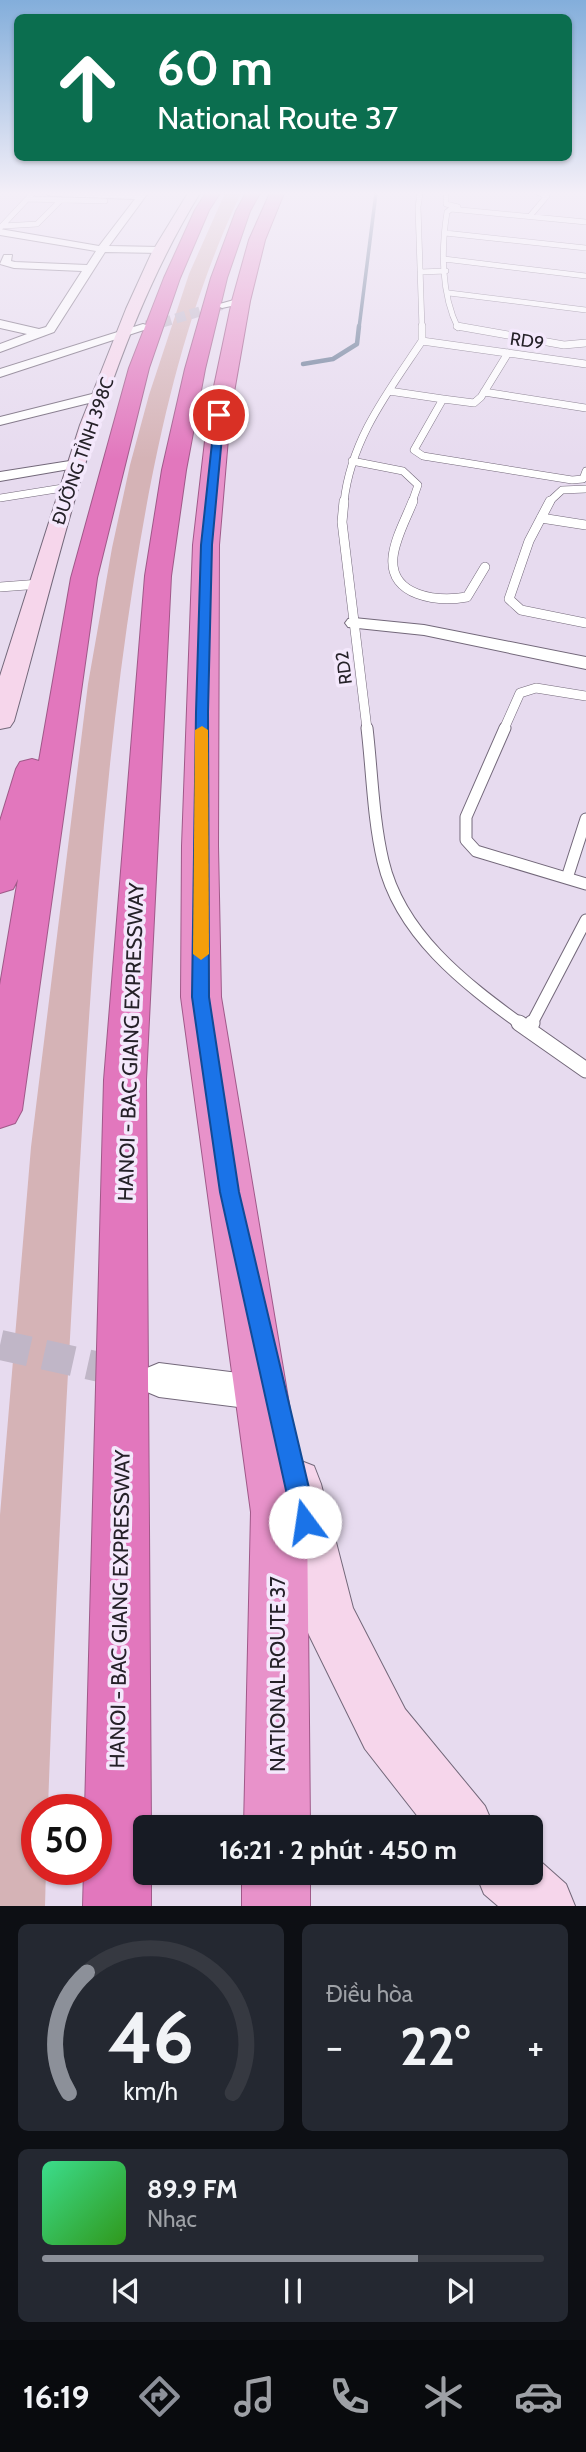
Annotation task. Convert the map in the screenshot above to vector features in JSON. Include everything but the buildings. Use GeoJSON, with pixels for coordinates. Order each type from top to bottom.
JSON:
{"type":"FeatureCollection","features":[{"type":"Feature","properties":{"kind":"highway"},"geometry":{"type":"LineString","coordinates":[[0,880],[139,368],[171,282]]}},
{"type":"Feature","properties":{"kind":"highway","name":"HANOI - BAC GIANG EXPRESSWAY"},"geometry":{"type":"LineString","coordinates":[[117,1906],[125,1080],[158,576],[174,470],[195,369],[218,282]]}},
{"type":"Feature","properties":{"kind":"highway","name":"NATIONAL ROUTE 37"},"geometry":{"type":"LineString","coordinates":[[240,282],[231,303],[209,519],[202,712],[201,997],[279,1512],[277,1815]]}},
{"type":"Feature","properties":{"kind":"highway"},"geometry":{"type":"LineString","coordinates":[[0,1110],[84,578]]}},
{"type":"Feature","properties":{"kind":"highway"},"geometry":{"type":"LineString","coordinates":[[276,1885],[276,1906]]}},
{"type":"Feature","properties":{"kind":"main road","name":"ĐƯỜNG TỈNH 398C"},"geometry":{"type":"LineString","coordinates":[[0,721],[76,464],[123,334],[146,282]]}},
{"type":"Feature","properties":{"kind":"main road"},"geometry":{"type":"LineString","coordinates":[[230,1192],[328,1616],[385,1729],[454,1815]]}},
{"type":"Feature","properties":{"kind":"main road"},"geometry":{"type":"LineString","coordinates":[[521,1885],[544,1906]]}},
{"type":"Feature","properties":{"kind":"street"},"geometry":{"type":"LineString","coordinates":[[0,348],[41,333],[54,324],[81,282]]}},
{"type":"Feature","properties":{"kind":"street"},"geometry":{"type":"LineString","coordinates":[[0,324],[81,346]]}},
{"type":"Feature","properties":{"kind":"street"},"geometry":{"type":"LineString","coordinates":[[0,373],[147,327]]}},
{"type":"Feature","properties":{"kind":"street"},"geometry":{"type":"LineString","coordinates":[[0,421],[100,396]]}},
{"type":"Feature","properties":{"kind":"street"},"geometry":{"type":"LineString","coordinates":[[0,477],[18,471],[76,464]]}},
{"type":"Feature","properties":{"kind":"street"},"geometry":{"type":"LineString","coordinates":[[354,623],[424,630],[586,663]]}},
{"type":"Feature","properties":{"kind":"street"},"geometry":{"type":"LineString","coordinates":[[159,1380],[262,1393]]}},
{"type":"Feature","properties":{"kind":"lane"},"geometry":{"type":"LineString","coordinates":[[420,282],[422,341]]}},
{"type":"Feature","properties":{"kind":"lane"},"geometry":{"type":"LineString","coordinates":[[447,282],[450,312],[458,328],[564,345],[586,343]]}},
{"type":"Feature","properties":{"kind":"lane"},"geometry":{"type":"LineString","coordinates":[[449,293],[586,310]]}},
{"type":"Feature","properties":{"kind":"lane","name":"RD9"},"geometry":{"type":"LineString","coordinates":[[422,341],[586,364]]}},
{"type":"Feature","properties":{"kind":"lane","name":"RD2"},"geometry":{"type":"LineString","coordinates":[[422,341],[367,425],[346,484],[342,522],[383,861],[398,903],[430,948],[487,998],[586,1070]]}},
{"type":"Feature","properties":{"kind":"lane"},"geometry":{"type":"LineString","coordinates":[[389,391],[474,403],[508,353]]}},
{"type":"Feature","properties":{"kind":"lane"},"geometry":{"type":"LineString","coordinates":[[484,392],[586,408]]}},
{"type":"Feature","properties":{"kind":"lane"},"geometry":{"type":"LineString","coordinates":[[443,399],[414,450],[423,456],[572,480],[583,479],[586,471]]}},
{"type":"Feature","properties":{"kind":"lane"},"geometry":{"type":"LineString","coordinates":[[352,461],[403,471],[418,485],[415,504],[395,544],[392,561],[394,576],[404,588],[443,600],[467,597],[485,567]]}},
{"type":"Feature","properties":{"kind":"lane"},"geometry":{"type":"LineString","coordinates":[[0,498],[69,487]]}},
{"type":"Feature","properties":{"kind":"lane"},"geometry":{"type":"LineString","coordinates":[[586,489],[573,488],[556,493],[519,563],[509,599],[522,610],[586,623]]}},
{"type":"Feature","properties":{"kind":"lane"},"geometry":{"type":"LineString","coordinates":[[541,518],[586,525]]}},
{"type":"Feature","properties":{"kind":"lane"},"geometry":{"type":"LineString","coordinates":[[0,587],[40,583]]}},
{"type":"Feature","properties":{"kind":"lane"},"geometry":{"type":"LineString","coordinates":[[586,696],[536,688],[520,694],[466,817],[462,833],[467,844],[476,851],[586,884]]}},
{"type":"Feature","properties":{"kind":"lane"},"geometry":{"type":"LineString","coordinates":[[567,878],[586,819]]}},
{"type":"Feature","properties":{"kind":"lane"},"geometry":{"type":"LineString","coordinates":[[529,1029],[586,920]]}},
{"type":"Feature","properties":{"kind":"shaded area"},"geometry":{"type":"Polygon","coordinates":[[[186,282],[205,282],[174,382],[151,480],[134,579],[109,772],[84,1095],[59,1541],[49,1794],[21,1794],[21,1885],[46,1885],[45,1906],[0,1906],[0,1515],[31,1147],[88,684],[130,465],[149,395],[186,282]]]}},
{"type":"Feature","properties":{"kind":"waterway"},"geometry":{"type":"LineString","coordinates":[[359,328],[365,282]]}},
{"type":"Feature","properties":{"kind":"waterway"},"geometry":{"type":"LineString","coordinates":[[303,364],[333,359],[357,344],[359,326]]}},
{"type":"Feature","properties":{"kind":"tunnel"},"geometry":{"type":"LineString","coordinates":[[150,326],[147,327],[222,305]]}},
{"type":"Feature","properties":{"kind":"tunnel"},"geometry":{"type":"LineString","coordinates":[[0,1345],[127,1373]]}},
{"type":"Feature","properties":{"kind":"slow traffic"},"geometry":{"type":"LineString","coordinates":[[201,954],[202,730]]}},
{"type":"Feature","properties":{"kind":"route"},"geometry":{"type":"LineString","coordinates":[[219,415],[206,545],[202,712],[201,997],[230,1192],[305,1522]]}}]}
